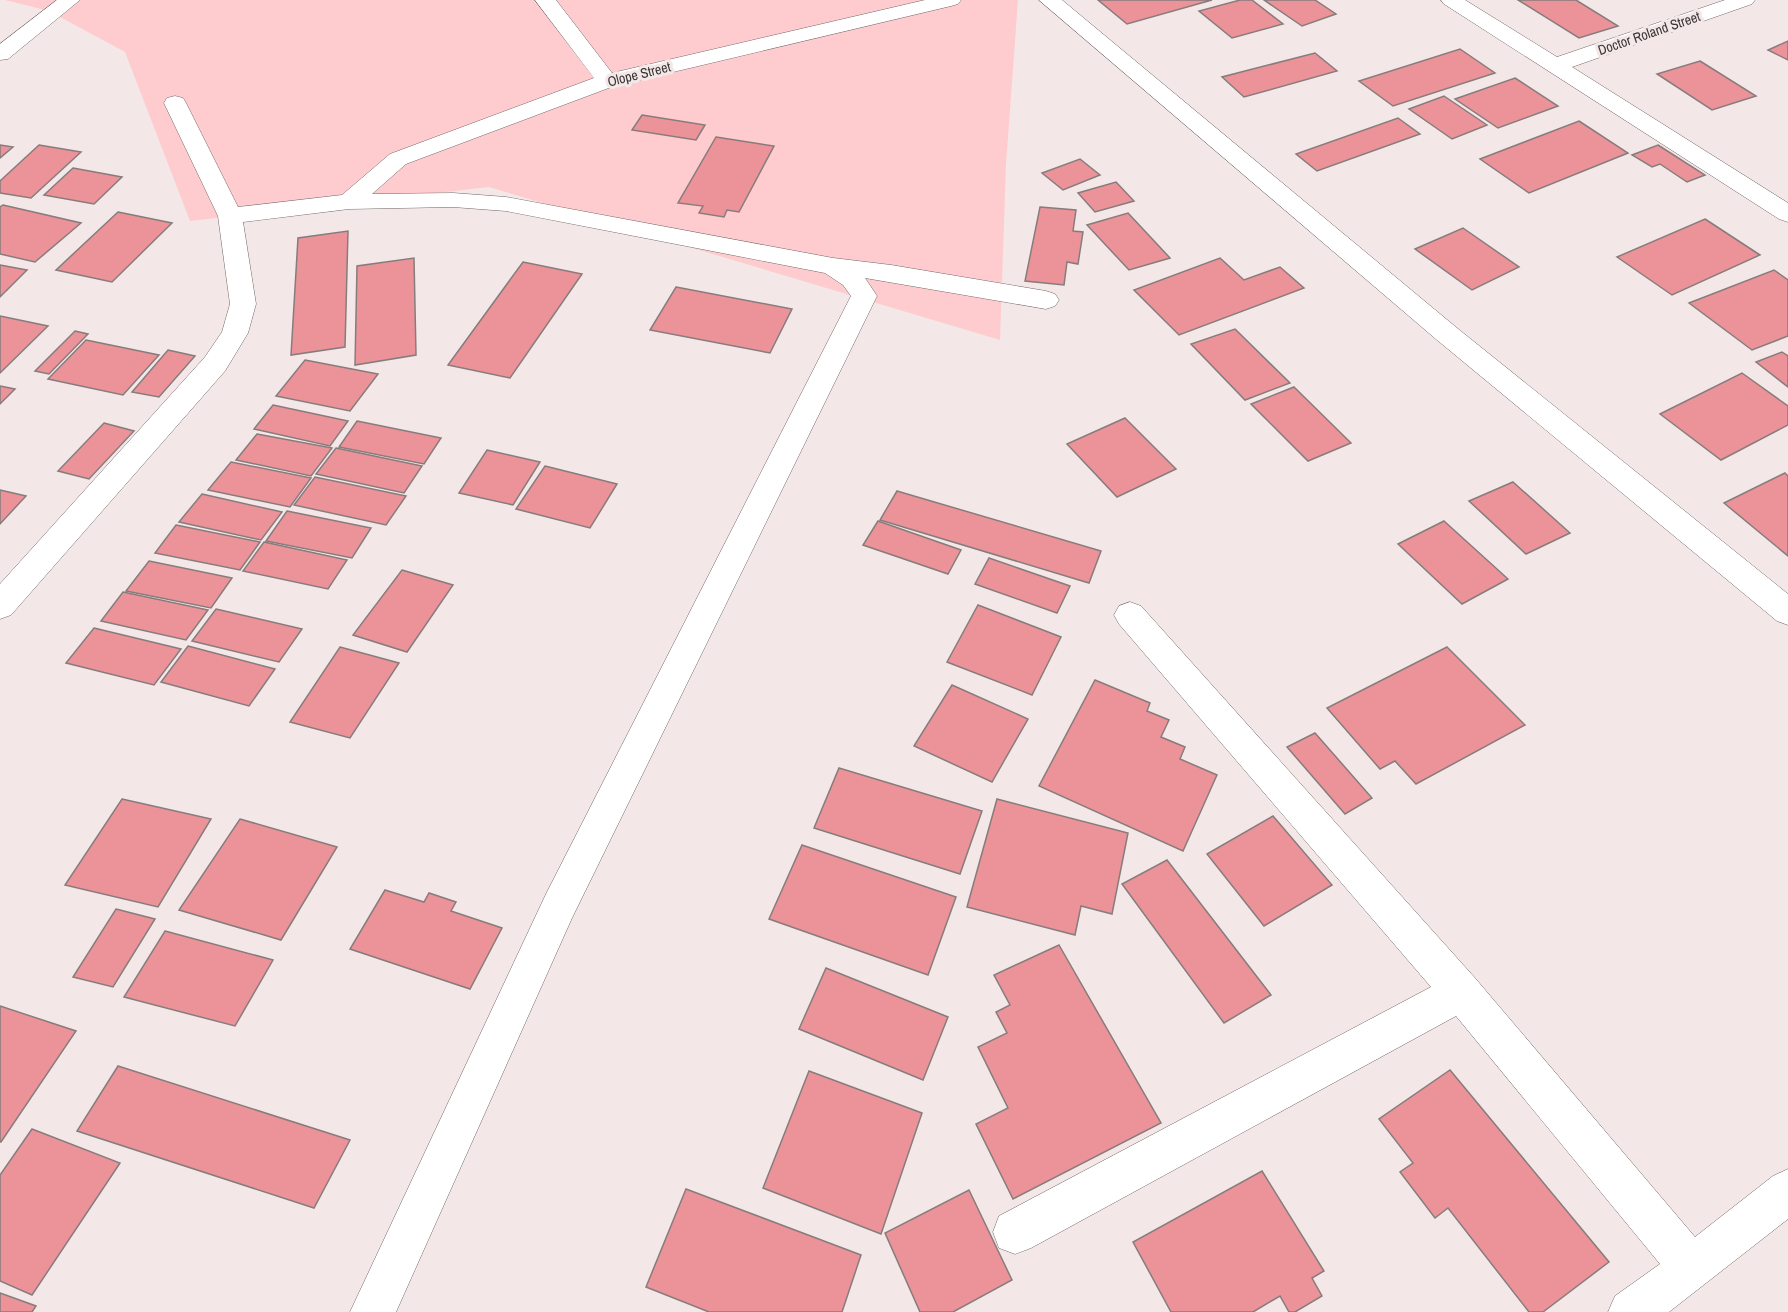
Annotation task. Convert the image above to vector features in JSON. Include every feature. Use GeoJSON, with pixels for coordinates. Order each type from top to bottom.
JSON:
{"type":"FeatureCollection","features":[{"type":"Feature","properties":{"kind":"street"},"geometry":{"type":"LineString","coordinates":[[0,54],[70,0]]}},
{"type":"Feature","properties":{"kind":"street"},"geometry":{"type":"LineString","coordinates":[[545,0],[607,81]]}},
{"type":"Feature","properties":{"kind":"street","name":"Olope Street"},"geometry":{"type":"LineString","coordinates":[[349,202],[398,159],[607,81],[951,0]]}},
{"type":"Feature","properties":{"kind":"street"},"geometry":{"type":"LineString","coordinates":[[1049,0],[1447,334],[1788,612]]}},
{"type":"Feature","properties":{"kind":"street"},"geometry":{"type":"LineString","coordinates":[[1451,0],[1788,214]]}},
{"type":"Feature","properties":{"kind":"street","name":"Doctor Roland Street"},"geometry":{"type":"LineString","coordinates":[[1553,66],[1745,0]]}},
{"type":"Feature","properties":{"kind":"street"},"geometry":{"type":"LineString","coordinates":[[0,606],[214,364],[234,333],[243,304],[230,216],[176,102]]}},
{"type":"Feature","properties":{"kind":"street"},"geometry":{"type":"LineString","coordinates":[[230,216],[349,202],[453,200],[506,204],[833,266],[891,273],[1046,300]]}},
{"type":"Feature","properties":{"kind":"street"},"geometry":{"type":"LineString","coordinates":[[373,1312],[559,906],[864,296],[852,279],[833,266]]}},
{"type":"Feature","properties":{"kind":"street"},"geometry":{"type":"LineString","coordinates":[[1130,615],[1461,992],[1692,1268]]}},
{"type":"Feature","properties":{"kind":"street"},"geometry":{"type":"LineString","coordinates":[[1015,1232],[1461,992]]}},
{"type":"Feature","properties":{"kind":"street"},"geometry":{"type":"LineString","coordinates":[[1631,1312],[1692,1268],[1788,1191]]}},
{"type":"Feature","properties":{"kind":"shaded area"},"geometry":{"type":"Polygon","coordinates":[[[5,0],[1018,0],[1006,164],[1000,340],[489,187],[190,221],[125,52],[49,11],[5,0]]]}},
{"type":"Feature","properties":{"kind":"building"},"geometry":{"type":"Polygon","coordinates":[[[1098,0],[1212,0],[1127,24],[1098,0]]]}},
{"type":"Feature","properties":{"kind":"building"},"geometry":{"type":"Polygon","coordinates":[[[1240,0],[1252,0],[1283,24],[1232,38],[1199,11],[1240,0]]]}},
{"type":"Feature","properties":{"kind":"building"},"geometry":{"type":"Polygon","coordinates":[[[1264,0],[1315,0],[1336,14],[1302,26],[1264,0]]]}},
{"type":"Feature","properties":{"kind":"building"},"geometry":{"type":"Polygon","coordinates":[[[1518,0],[1576,0],[1618,26],[1579,38],[1518,0]]]}},
{"type":"Feature","properties":{"kind":"building"},"geometry":{"type":"Polygon","coordinates":[[[1788,41],[1788,60],[1768,50],[1788,41]]]}},
{"type":"Feature","properties":{"kind":"building"},"geometry":{"type":"Polygon","coordinates":[[[1460,49],[1495,73],[1393,106],[1359,81],[1460,49]]]}},
{"type":"Feature","properties":{"kind":"building"},"geometry":{"type":"Polygon","coordinates":[[[1315,53],[1337,71],[1244,97],[1222,77],[1315,53]]]}},
{"type":"Feature","properties":{"kind":"building"},"geometry":{"type":"Polygon","coordinates":[[[1700,61],[1756,96],[1712,110],[1657,74],[1700,61]]]}},
{"type":"Feature","properties":{"kind":"building"},"geometry":{"type":"Polygon","coordinates":[[[1515,78],[1558,106],[1498,128],[1455,99],[1515,78]]]}},
{"type":"Feature","properties":{"kind":"building"},"geometry":{"type":"Polygon","coordinates":[[[1444,96],[1487,125],[1452,139],[1409,109],[1444,96]]]}},
{"type":"Feature","properties":{"kind":"building"},"geometry":{"type":"Polygon","coordinates":[[[642,115],[705,125],[696,140],[632,130],[642,115]]]}},
{"type":"Feature","properties":{"kind":"building"},"geometry":{"type":"Polygon","coordinates":[[[1398,118],[1420,134],[1317,171],[1296,154],[1398,118]]]}},
{"type":"Feature","properties":{"kind":"building"},"geometry":{"type":"Polygon","coordinates":[[[1579,121],[1628,153],[1529,193],[1480,159],[1579,121]]]}},
{"type":"Feature","properties":{"kind":"building"},"geometry":{"type":"Polygon","coordinates":[[[716,137],[774,146],[739,212],[727,210],[724,217],[699,213],[703,206],[678,203],[716,137]]]}},
{"type":"Feature","properties":{"kind":"building"},"geometry":{"type":"Polygon","coordinates":[[[0,145],[13,147],[0,158],[0,145]]]}},
{"type":"Feature","properties":{"kind":"building"},"geometry":{"type":"Polygon","coordinates":[[[39,145],[81,152],[31,198],[0,193],[0,181],[39,145]]]}},
{"type":"Feature","properties":{"kind":"building"},"geometry":{"type":"Polygon","coordinates":[[[1658,145],[1705,175],[1687,182],[1660,164],[1652,167],[1632,155],[1658,145]]]}},
{"type":"Feature","properties":{"kind":"building"},"geometry":{"type":"Polygon","coordinates":[[[1080,159],[1100,175],[1063,190],[1042,173],[1080,159]]]}},
{"type":"Feature","properties":{"kind":"building"},"geometry":{"type":"Polygon","coordinates":[[[73,168],[122,177],[94,204],[44,195],[73,168]]]}},
{"type":"Feature","properties":{"kind":"building"},"geometry":{"type":"Polygon","coordinates":[[[1116,182],[1134,201],[1095,212],[1078,193],[1116,182]]]}},
{"type":"Feature","properties":{"kind":"building"},"geometry":{"type":"Polygon","coordinates":[[[3,205],[81,223],[35,262],[0,254],[0,207],[3,205]]]}},
{"type":"Feature","properties":{"kind":"building"},"geometry":{"type":"Polygon","coordinates":[[[1040,207],[1076,210],[1073,231],[1083,232],[1078,264],[1067,262],[1064,285],[1025,281],[1040,207]]]}},
{"type":"Feature","properties":{"kind":"building"},"geometry":{"type":"Polygon","coordinates":[[[118,212],[172,223],[112,282],[56,270],[118,212]]]}},
{"type":"Feature","properties":{"kind":"building"},"geometry":{"type":"Polygon","coordinates":[[[1128,213],[1170,258],[1129,270],[1087,225],[1128,213]]]}},
{"type":"Feature","properties":{"kind":"building"},"geometry":{"type":"Polygon","coordinates":[[[1705,219],[1760,255],[1672,295],[1617,257],[1705,219]]]}},
{"type":"Feature","properties":{"kind":"building"},"geometry":{"type":"Polygon","coordinates":[[[1463,228],[1519,267],[1472,290],[1415,249],[1463,228]]]}},
{"type":"Feature","properties":{"kind":"building"},"geometry":{"type":"Polygon","coordinates":[[[348,231],[345,347],[291,355],[298,238],[348,231]]]}},
{"type":"Feature","properties":{"kind":"building"},"geometry":{"type":"Polygon","coordinates":[[[414,258],[416,355],[355,365],[357,266],[414,258]]]}},
{"type":"Feature","properties":{"kind":"building"},"geometry":{"type":"Polygon","coordinates":[[[1220,258],[1244,280],[1280,267],[1304,288],[1179,335],[1134,290],[1220,258]]]}},
{"type":"Feature","properties":{"kind":"building"},"geometry":{"type":"Polygon","coordinates":[[[523,262],[582,274],[510,378],[448,365],[523,262]]]}},
{"type":"Feature","properties":{"kind":"building"},"geometry":{"type":"Polygon","coordinates":[[[0,265],[27,270],[0,297],[0,265]]]}},
{"type":"Feature","properties":{"kind":"building"},"geometry":{"type":"Polygon","coordinates":[[[1774,270],[1788,280],[1788,336],[1752,350],[1689,303],[1774,270]]]}},
{"type":"Feature","properties":{"kind":"building"},"geometry":{"type":"Polygon","coordinates":[[[676,287],[792,309],[770,353],[650,330],[676,287]]]}},
{"type":"Feature","properties":{"kind":"building"},"geometry":{"type":"Polygon","coordinates":[[[0,316],[48,326],[0,373],[0,316]]]}},
{"type":"Feature","properties":{"kind":"building"},"geometry":{"type":"Polygon","coordinates":[[[1235,329],[1290,383],[1245,400],[1191,344],[1235,329]]]}},
{"type":"Feature","properties":{"kind":"building"},"geometry":{"type":"Polygon","coordinates":[[[75,331],[88,334],[49,374],[35,371],[75,331]]]}},
{"type":"Feature","properties":{"kind":"building"},"geometry":{"type":"Polygon","coordinates":[[[86,340],[159,355],[123,395],[48,379],[86,340]]]}},
{"type":"Feature","properties":{"kind":"building"},"geometry":{"type":"Polygon","coordinates":[[[168,350],[195,356],[159,397],[132,392],[168,350]]]}},
{"type":"Feature","properties":{"kind":"building"},"geometry":{"type":"Polygon","coordinates":[[[1782,352],[1788,356],[1788,387],[1756,362],[1782,352]]]}},
{"type":"Feature","properties":{"kind":"building"},"geometry":{"type":"Polygon","coordinates":[[[305,360],[378,374],[350,411],[276,396],[305,360]]]}},
{"type":"Feature","properties":{"kind":"building"},"geometry":{"type":"Polygon","coordinates":[[[1742,373],[1788,406],[1788,425],[1721,460],[1660,414],[1742,373]]]}},
{"type":"Feature","properties":{"kind":"building"},"geometry":{"type":"Polygon","coordinates":[[[0,386],[15,389],[0,404],[0,386]]]}},
{"type":"Feature","properties":{"kind":"building"},"geometry":{"type":"Polygon","coordinates":[[[1294,387],[1351,443],[1308,461],[1251,404],[1294,387]]]}},
{"type":"Feature","properties":{"kind":"building"},"geometry":{"type":"Polygon","coordinates":[[[273,405],[348,421],[330,446],[254,429],[273,405]]]}},
{"type":"Feature","properties":{"kind":"building"},"geometry":{"type":"Polygon","coordinates":[[[1125,418],[1176,469],[1117,497],[1067,444],[1125,418]]]}},
{"type":"Feature","properties":{"kind":"building"},"geometry":{"type":"Polygon","coordinates":[[[357,421],[441,438],[424,464],[339,447],[357,421]]]}},
{"type":"Feature","properties":{"kind":"building"},"geometry":{"type":"Polygon","coordinates":[[[104,423],[134,431],[89,479],[58,471],[104,423]]]}},
{"type":"Feature","properties":{"kind":"building"},"geometry":{"type":"Polygon","coordinates":[[[257,434],[332,448],[311,476],[236,460],[257,434]]]}},
{"type":"Feature","properties":{"kind":"building"},"geometry":{"type":"Polygon","coordinates":[[[336,448],[422,466],[404,493],[316,474],[336,448]]]}},
{"type":"Feature","properties":{"kind":"building"},"geometry":{"type":"Polygon","coordinates":[[[487,450],[540,462],[513,505],[459,493],[487,450]]]}},
{"type":"Feature","properties":{"kind":"building"},"geometry":{"type":"Polygon","coordinates":[[[231,462],[311,478],[290,507],[208,490],[231,462]]]}},
{"type":"Feature","properties":{"kind":"building"},"geometry":{"type":"Polygon","coordinates":[[[545,466],[617,484],[590,528],[516,509],[545,466]]]}},
{"type":"Feature","properties":{"kind":"building"},"geometry":{"type":"Polygon","coordinates":[[[1785,473],[1788,476],[1788,556],[1724,503],[1785,473]]]}},
{"type":"Feature","properties":{"kind":"building"},"geometry":{"type":"Polygon","coordinates":[[[315,477],[406,496],[386,525],[294,505],[315,477]]]}},
{"type":"Feature","properties":{"kind":"building"},"geometry":{"type":"Polygon","coordinates":[[[1513,482],[1570,533],[1526,554],[1469,501],[1513,482]]]}},
{"type":"Feature","properties":{"kind":"building"},"geometry":{"type":"Polygon","coordinates":[[[0,490],[26,496],[0,524],[0,490]]]}},
{"type":"Feature","properties":{"kind":"building"},"geometry":{"type":"Polygon","coordinates":[[[897,491],[1101,551],[1089,583],[880,520],[897,491]]]}},
{"type":"Feature","properties":{"kind":"building"},"geometry":{"type":"Polygon","coordinates":[[[202,494],[282,512],[261,540],[179,522],[202,494]]]}},
{"type":"Feature","properties":{"kind":"building"},"geometry":{"type":"Polygon","coordinates":[[[287,511],[371,528],[352,558],[266,541],[287,511]]]}},
{"type":"Feature","properties":{"kind":"building"},"geometry":{"type":"Polygon","coordinates":[[[878,521],[961,550],[948,574],[863,545],[878,521]]]}},
{"type":"Feature","properties":{"kind":"building"},"geometry":{"type":"Polygon","coordinates":[[[1444,521],[1508,579],[1462,604],[1398,544],[1444,521]]]}},
{"type":"Feature","properties":{"kind":"building"},"geometry":{"type":"Polygon","coordinates":[[[176,525],[260,542],[240,570],[155,553],[176,525]]]}},
{"type":"Feature","properties":{"kind":"building"},"geometry":{"type":"Polygon","coordinates":[[[264,542],[347,560],[328,589],[243,571],[264,542]]]}},
{"type":"Feature","properties":{"kind":"building"},"geometry":{"type":"Polygon","coordinates":[[[989,558],[1070,586],[1057,613],[975,584],[989,558]]]}},
{"type":"Feature","properties":{"kind":"building"},"geometry":{"type":"Polygon","coordinates":[[[149,561],[232,578],[211,608],[126,591],[149,561]]]}},
{"type":"Feature","properties":{"kind":"building"},"geometry":{"type":"Polygon","coordinates":[[[402,570],[453,585],[407,652],[353,635],[402,570]]]}},
{"type":"Feature","properties":{"kind":"building"},"geometry":{"type":"Polygon","coordinates":[[[123,592],[208,610],[186,640],[101,621],[123,592]]]}},
{"type":"Feature","properties":{"kind":"building"},"geometry":{"type":"Polygon","coordinates":[[[978,605],[1061,637],[1032,695],[947,662],[978,605]]]}},
{"type":"Feature","properties":{"kind":"building"},"geometry":{"type":"Polygon","coordinates":[[[216,609],[302,629],[279,662],[192,641],[216,609]]]}},
{"type":"Feature","properties":{"kind":"building"},"geometry":{"type":"Polygon","coordinates":[[[94,628],[181,649],[154,685],[66,663],[94,628]]]}},
{"type":"Feature","properties":{"kind":"building"},"geometry":{"type":"Polygon","coordinates":[[[188,646],[275,669],[249,706],[161,682],[188,646]]]}},
{"type":"Feature","properties":{"kind":"building"},"geometry":{"type":"Polygon","coordinates":[[[340,647],[399,663],[350,738],[290,722],[340,647]]]}},
{"type":"Feature","properties":{"kind":"building"},"geometry":{"type":"Polygon","coordinates":[[[1447,647],[1525,725],[1416,784],[1395,761],[1380,769],[1327,708],[1447,647]]]}},
{"type":"Feature","properties":{"kind":"building"},"geometry":{"type":"Polygon","coordinates":[[[1095,680],[1150,703],[1147,711],[1169,720],[1161,737],[1185,747],[1180,759],[1217,775],[1183,851],[1039,786],[1095,680]]]}},
{"type":"Feature","properties":{"kind":"building"},"geometry":{"type":"Polygon","coordinates":[[[952,685],[1028,719],[992,782],[914,746],[952,685]]]}},
{"type":"Feature","properties":{"kind":"building"},"geometry":{"type":"Polygon","coordinates":[[[1315,733],[1372,798],[1345,814],[1287,747],[1315,733]]]}},
{"type":"Feature","properties":{"kind":"building"},"geometry":{"type":"Polygon","coordinates":[[[839,768],[982,811],[960,874],[814,828],[839,768]]]}},
{"type":"Feature","properties":{"kind":"building"},"geometry":{"type":"Polygon","coordinates":[[[122,799],[211,819],[158,907],[65,885],[122,799]]]}},
{"type":"Feature","properties":{"kind":"building"},"geometry":{"type":"Polygon","coordinates":[[[997,799],[1128,833],[1112,914],[1081,906],[1075,935],[967,907],[997,799]]]}},
{"type":"Feature","properties":{"kind":"building"},"geometry":{"type":"Polygon","coordinates":[[[1273,816],[1332,885],[1264,926],[1207,854],[1273,816]]]}},
{"type":"Feature","properties":{"kind":"building"},"geometry":{"type":"Polygon","coordinates":[[[240,819],[337,847],[281,940],[179,910],[240,819]]]}},
{"type":"Feature","properties":{"kind":"building"},"geometry":{"type":"Polygon","coordinates":[[[802,845],[956,897],[928,975],[769,919],[802,845]]]}},
{"type":"Feature","properties":{"kind":"building"},"geometry":{"type":"Polygon","coordinates":[[[1167,860],[1271,995],[1224,1023],[1122,884],[1167,860]]]}},
{"type":"Feature","properties":{"kind":"building"},"geometry":{"type":"Polygon","coordinates":[[[385,890],[424,902],[429,893],[456,902],[451,911],[502,928],[470,989],[350,949],[385,890]]]}},
{"type":"Feature","properties":{"kind":"building"},"geometry":{"type":"Polygon","coordinates":[[[116,909],[155,919],[113,987],[73,977],[116,909]]]}},
{"type":"Feature","properties":{"kind":"building"},"geometry":{"type":"Polygon","coordinates":[[[165,931],[273,960],[235,1026],[124,997],[165,931]]]}},
{"type":"Feature","properties":{"kind":"building"},"geometry":{"type":"Polygon","coordinates":[[[1059,945],[1161,1123],[1013,1199],[976,1124],[1008,1108],[978,1047],[1007,1033],[996,1012],[1010,1005],[994,975],[1059,945]]]}},
{"type":"Feature","properties":{"kind":"building"},"geometry":{"type":"Polygon","coordinates":[[[826,968],[948,1017],[923,1080],[799,1029],[826,968]]]}},
{"type":"Feature","properties":{"kind":"building"},"geometry":{"type":"Polygon","coordinates":[[[0,1006],[76,1031],[1,1142],[0,1142],[0,1006]]]}},
{"type":"Feature","properties":{"kind":"building"},"geometry":{"type":"Polygon","coordinates":[[[118,1066],[350,1140],[314,1208],[77,1131],[118,1066]]]}},
{"type":"Feature","properties":{"kind":"building"},"geometry":{"type":"Polygon","coordinates":[[[1450,1070],[1609,1262],[1543,1312],[1529,1312],[1448,1208],[1435,1218],[1400,1172],[1413,1163],[1379,1119],[1450,1070]]]}},
{"type":"Feature","properties":{"kind":"building"},"geometry":{"type":"Polygon","coordinates":[[[809,1071],[922,1113],[881,1234],[763,1188],[809,1071]]]}},
{"type":"Feature","properties":{"kind":"building"},"geometry":{"type":"Polygon","coordinates":[[[32,1129],[120,1163],[32,1295],[0,1281],[0,1175],[32,1129]]]}},
{"type":"Feature","properties":{"kind":"building"},"geometry":{"type":"Polygon","coordinates":[[[1262,1171],[1324,1271],[1312,1278],[1322,1296],[1295,1312],[1289,1312],[1280,1296],[1253,1312],[1171,1312],[1133,1242],[1262,1171]]]}},
{"type":"Feature","properties":{"kind":"building"},"geometry":{"type":"Polygon","coordinates":[[[686,1189],[861,1255],[842,1312],[709,1312],[646,1287],[686,1189]]]}},
{"type":"Feature","properties":{"kind":"building"},"geometry":{"type":"Polygon","coordinates":[[[969,1190],[1012,1280],[953,1312],[920,1312],[885,1233],[969,1190]]]}},
{"type":"Feature","properties":{"kind":"building"},"geometry":{"type":"Polygon","coordinates":[[[0,1293],[36,1306],[32,1312],[0,1312],[0,1293]]]}}]}
